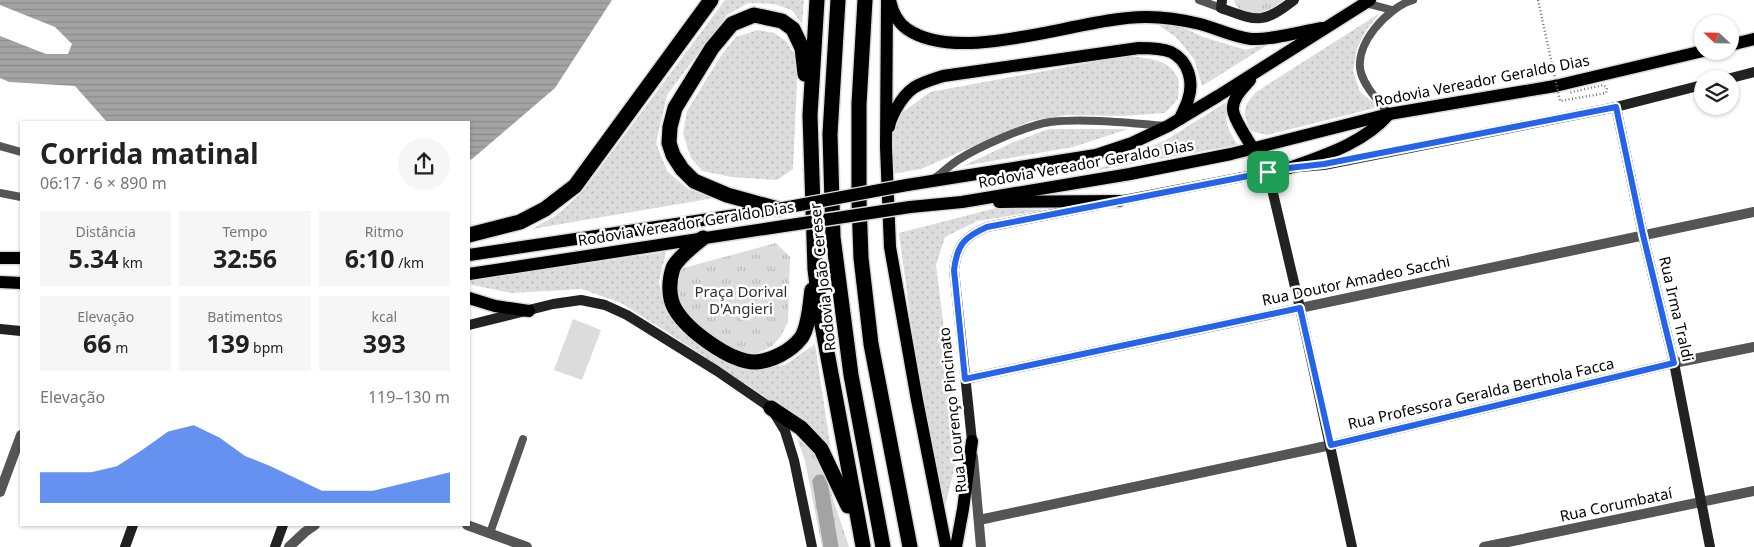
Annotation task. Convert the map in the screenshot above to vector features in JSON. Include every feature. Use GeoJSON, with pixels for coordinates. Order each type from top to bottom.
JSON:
{"type":"FeatureCollection","features":[{"type":"Feature","properties":{"kind":"highway"},"geometry":{"type":"LineString","coordinates":[[470,235],[520,222],[546,209],[575,186],[711,0]]}},
{"type":"Feature","properties":{"kind":"highway"},"geometry":{"type":"LineString","coordinates":[[810,115],[817,0]]}},
{"type":"Feature","properties":{"kind":"highway","name":"Rodovia João Cereser"},"geometry":{"type":"LineString","coordinates":[[838,0],[830,134],[833,237],[850,375],[883,547]]}},
{"type":"Feature","properties":{"kind":"highway"},"geometry":{"type":"LineString","coordinates":[[865,0],[859,104],[859,201],[862,258],[871,344],[910,547]]}},
{"type":"Feature","properties":{"kind":"highway"},"geometry":{"type":"LineString","coordinates":[[778,208],[727,195],[694,182],[673,155],[669,143],[670,127],[675,108],[712,48],[732,24],[754,15],[782,21],[793,29],[802,48],[810,115],[815,268],[822,325],[863,547]]}},
{"type":"Feature","properties":{"kind":"highway"},"geometry":{"type":"LineString","coordinates":[[703,238],[692,246],[674,266],[670,292],[674,308],[692,331],[727,354],[755,362],[783,355],[802,337],[808,316],[815,268]]}},
{"type":"Feature","properties":{"kind":"highway"},"geometry":{"type":"LineString","coordinates":[[771,408],[801,428],[821,449],[845,498],[863,547]]}},
{"type":"Feature","properties":{"kind":"main road"},"geometry":{"type":"LineString","coordinates":[[888,0],[895,15],[905,28],[922,37],[942,42],[974,43],[1124,17],[1167,18],[1199,24],[1251,39],[1269,38],[1328,26]]}},
{"type":"Feature","properties":{"kind":"main road"},"geometry":{"type":"LineString","coordinates":[[888,0],[886,147],[890,247],[917,400],[946,547]]}},
{"type":"Feature","properties":{"kind":"main road","name":"Rodovia Vereador Geraldo Dias"},"geometry":{"type":"LineString","coordinates":[[470,255],[778,208],[1096,154],[1132,143],[1168,126],[1367,1]]}},
{"type":"Feature","properties":{"kind":"main road"},"geometry":{"type":"LineString","coordinates":[[1739,43],[1754,39]]}},
{"type":"Feature","properties":{"kind":"main road"},"geometry":{"type":"LineString","coordinates":[[886,147],[890,120],[906,93],[919,84],[943,76],[1139,48],[1155,48],[1171,52],[1181,60],[1189,71],[1191,85],[1188,99],[1180,118]]}},
{"type":"Feature","properties":{"kind":"main road","name":"Rodovia Vereador Geraldo Dias"},"geometry":{"type":"LineString","coordinates":[[470,274],[784,226],[962,202],[1130,174],[1254,148],[1389,114],[1555,86],[1694,53]]}},
{"type":"Feature","properties":{"kind":"main road"},"geometry":{"type":"LineString","coordinates":[[1258,71],[1235,98],[1232,110],[1236,120],[1268,172]]}},
{"type":"Feature","properties":{"kind":"main road"},"geometry":{"type":"LineString","coordinates":[[1289,168],[1325,155],[1362,138],[1381,124],[1389,114]]}},
{"type":"Feature","properties":{"kind":"main road"},"geometry":{"type":"LineString","coordinates":[[962,202],[1119,201]]}},
{"type":"Feature","properties":{"kind":"main road"},"geometry":{"type":"LineString","coordinates":[[0,258],[20,258]]}},
{"type":"Feature","properties":{"kind":"main road"},"geometry":{"type":"LineString","coordinates":[[0,282],[20,283]]}},
{"type":"Feature","properties":{"kind":"main road"},"geometry":{"type":"LineString","coordinates":[[470,298],[495,306],[529,311]]}},
{"type":"Feature","properties":{"kind":"main road"},"geometry":{"type":"LineString","coordinates":[[956,547],[972,441]]}},
{"type":"Feature","properties":{"kind":"street"},"geometry":{"type":"LineString","coordinates":[[1221,4],[1252,19],[1273,15],[1294,0]]}},
{"type":"Feature","properties":{"kind":"street"},"geometry":{"type":"LineString","coordinates":[[1739,76],[1754,72]]}},
{"type":"Feature","properties":{"kind":"street"},"geometry":{"type":"LineString","coordinates":[[1119,201],[1289,168],[1324,164],[1616,107],[1694,87]]}},
{"type":"Feature","properties":{"kind":"street","name":"Rua Irma Traldi"},"geometry":{"type":"LineString","coordinates":[[1616,107],[1643,235],[1674,363],[1710,547]]}},
{"type":"Feature","properties":{"kind":"street"},"geometry":{"type":"LineString","coordinates":[[1268,172],[1331,445],[1352,547]]}},
{"type":"Feature","properties":{"kind":"street","name":"Rua Lourenço Pincinato"},"geometry":{"type":"LineString","coordinates":[[981,547],[954,270],[959,248],[972,233],[987,227],[1119,201]]}},
{"type":"Feature","properties":{"kind":"street","name":"Rua Doutor Amadeo Sacchi"},"geometry":{"type":"LineString","coordinates":[[965,379],[1754,212]]}},
{"type":"Feature","properties":{"kind":"street"},"geometry":{"type":"LineString","coordinates":[[470,325],[552,304],[581,300],[605,304],[627,315],[717,371],[771,408],[785,431],[794,460],[812,547]]}},
{"type":"Feature","properties":{"kind":"street"},"geometry":{"type":"LineString","coordinates":[[0,329],[20,331]]}},
{"type":"Feature","properties":{"kind":"street","name":"Rua Professora Geralda Berthola Facca"},"geometry":{"type":"LineString","coordinates":[[979,520],[1331,445],[1674,363],[1754,347]]}},
{"type":"Feature","properties":{"kind":"street"},"geometry":{"type":"LineString","coordinates":[[0,492],[20,438]]}},
{"type":"Feature","properties":{"kind":"street","name":"Rua Corumbataí"},"geometry":{"type":"LineString","coordinates":[[1484,547],[1754,491]]}},
{"type":"Feature","properties":{"kind":"street"},"geometry":{"type":"LineString","coordinates":[[125,547],[133,526]]}},
{"type":"Feature","properties":{"kind":"street"},"geometry":{"type":"LineString","coordinates":[[276,547],[283,526]]}},
{"type":"Feature","properties":{"kind":"street"},"geometry":{"type":"LineString","coordinates":[[289,547],[314,526]]}},
{"type":"Feature","properties":{"kind":"street"},"geometry":{"type":"LineString","coordinates":[[470,526],[527,547]]}},
{"type":"Feature","properties":{"kind":"lane"},"geometry":{"type":"LineString","coordinates":[[1199,0],[1221,4]]}},
{"type":"Feature","properties":{"kind":"lane"},"geometry":{"type":"LineString","coordinates":[[1389,114],[1366,86],[1360,71],[1360,60],[1365,46],[1378,23],[1392,10],[1413,0]]}},
{"type":"Feature","properties":{"kind":"lane"},"geometry":{"type":"LineString","coordinates":[[1367,1],[1392,10]]}},
{"type":"Feature","properties":{"kind":"lane"},"geometry":{"type":"LineString","coordinates":[[930,182],[959,160],[998,140],[1050,122],[1108,122],[1168,126]]}},
{"type":"Feature","properties":{"kind":"lane"},"geometry":{"type":"LineString","coordinates":[[0,146],[20,152]]}},
{"type":"Feature","properties":{"kind":"lane"},"geometry":{"type":"LineString","coordinates":[[0,193],[20,197]]}},
{"type":"Feature","properties":{"kind":"lane"},"geometry":{"type":"LineString","coordinates":[[490,533],[523,439]]}},
{"type":"Feature","properties":{"kind":"path"},"geometry":{"type":"LineString","coordinates":[[1538,0],[1560,101],[1606,93],[1607,88],[1603,85],[1568,93]]}},
{"type":"Feature","properties":{"kind":"green space"},"geometry":{"type":"Polygon","coordinates":[[[725,0],[804,0],[802,24],[792,10],[774,4],[748,3],[727,15],[667,95],[656,143],[667,171],[688,189],[714,198],[532,229],[557,215],[582,192],[725,0]]]}},
{"type":"Feature","properties":{"kind":"green space"},"geometry":{"type":"Polygon","coordinates":[[[1234,0],[1284,0],[1272,9],[1257,14],[1250,14],[1238,8],[1234,0]]]}},
{"type":"Feature","properties":{"kind":"green space"},"geometry":{"type":"Polygon","coordinates":[[[1380,13],[1367,29],[1357,48],[1353,71],[1360,92],[1379,107],[1267,135],[1251,131],[1246,119],[1245,110],[1248,102],[1256,92],[1380,13]]]}},
{"type":"Feature","properties":{"kind":"green space"},"geometry":{"type":"Polygon","coordinates":[[[1151,20],[1180,26],[1203,37],[1246,50],[1274,41],[1202,86],[1194,59],[1177,38],[1151,20]]]}},
{"type":"Feature","properties":{"kind":"green space"},"geometry":{"type":"Polygon","coordinates":[[[758,30],[774,33],[786,41],[798,61],[793,169],[777,180],[732,177],[702,171],[691,158],[683,134],[687,111],[720,57],[736,37],[758,30]]]}},
{"type":"Feature","properties":{"kind":"green space"},"geometry":{"type":"Polygon","coordinates":[[[1126,56],[1156,60],[1174,72],[1179,81],[1178,99],[1165,113],[1123,116],[1067,115],[1031,121],[921,169],[887,175],[888,141],[903,112],[930,92],[1126,56]]]}},
{"type":"Feature","properties":{"kind":"green space"},"geometry":{"type":"Polygon","coordinates":[[[1228,101],[1227,124],[1238,145],[1093,171],[1166,140],[1228,101]]]}},
{"type":"Feature","properties":{"kind":"green space"},"geometry":{"type":"Polygon","coordinates":[[[1049,129],[1128,129],[1073,147],[963,166],[1014,142],[1049,129]]]}},
{"type":"Feature","properties":{"kind":"green space"},"geometry":{"type":"Polygon","coordinates":[[[996,208],[1047,210],[977,221],[945,237],[936,265],[959,450],[941,522],[926,435],[899,233],[996,208]]]}},
{"type":"Feature","properties":{"kind":"green space","name":"Praça Dorival D'Angieri"},"geometry":{"type":"Polygon","coordinates":[[[776,243],[790,257],[788,322],[781,336],[771,347],[756,354],[739,352],[722,344],[679,315],[671,285],[680,269],[776,243]]]}},
{"type":"Feature","properties":{"kind":"green space"},"geometry":{"type":"Polygon","coordinates":[[[666,252],[659,282],[665,309],[681,332],[713,355],[744,370],[785,365],[815,344],[831,451],[810,427],[621,303],[582,289],[511,293],[472,285],[470,280],[666,252]]]}},
{"type":"Feature","properties":{"kind":"green space"},"geometry":{"type":"Polygon","coordinates":[[[573,319],[601,330],[582,380],[554,370],[573,319]]]}},
{"type":"Feature","properties":{"kind":"green space"},"geometry":{"type":"Polygon","coordinates":[[[797,438],[820,459],[849,547],[822,547],[805,461],[797,438]]]}},
{"type":"Feature","properties":{"kind":"shaded area"},"geometry":{"type":"Polygon","coordinates":[[[0,0],[612,0],[555,88],[470,160],[470,121],[106,121],[75,86],[9,82],[0,78],[0,36],[46,54],[68,54],[72,44],[55,27],[0,5],[0,0]]]}},
{"type":"Feature","properties":{"kind":"waterway"},"geometry":{"type":"LineString","coordinates":[[820,482],[831,547]]}},
{"type":"Feature","properties":{"kind":"route"},"geometry":{"type":"LineString","coordinates":[[1616,107],[1643,235],[1674,363],[1331,445],[1300,308],[965,379],[954,270],[959,248],[972,233],[987,227],[1268,172],[1324,164],[1532,125],[1616,107]]}}]}
